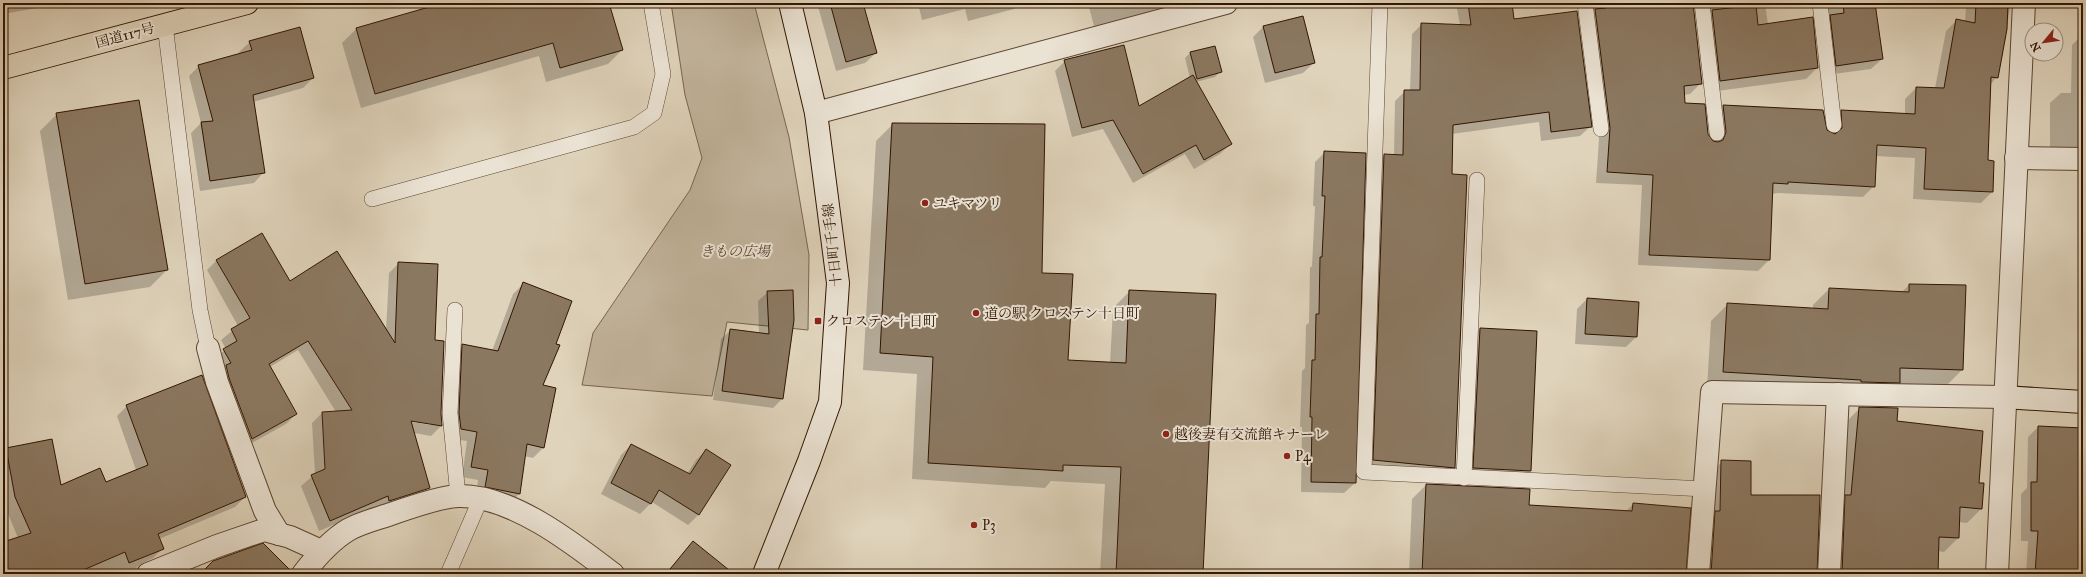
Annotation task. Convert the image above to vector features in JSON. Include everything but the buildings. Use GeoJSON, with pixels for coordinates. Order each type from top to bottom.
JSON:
{"type":"FeatureCollection","features":[{"type":"Feature","properties":{"kind":"highway","name":"国道117号"},"geometry":{"type":"LineString","coordinates":[[3,68],[247,3]]}},
{"type":"Feature","properties":{"kind":"street","name":"十日町千手線"},"geometry":{"type":"LineString","coordinates":[[764,574],[809,461],[830,402],[838,283],[816,112],[790,3]]}},
{"type":"Feature","properties":{"kind":"street"},"geometry":{"type":"LineString","coordinates":[[816,112],[1226,3]]}},
{"type":"Feature","properties":{"kind":"street"},"geometry":{"type":"LineString","coordinates":[[1997,574],[2004,397],[2024,3]]}},
{"type":"Feature","properties":{"kind":"street"},"geometry":{"type":"LineString","coordinates":[[2016,158],[2083,159]]}},
{"type":"Feature","properties":{"kind":"street"},"geometry":{"type":"LineString","coordinates":[[208,348],[217,382],[265,511],[279,534]]}},
{"type":"Feature","properties":{"kind":"street"},"geometry":{"type":"LineString","coordinates":[[1698,574],[1712,392],[2004,397],[2083,402]]}},
{"type":"Feature","properties":{"kind":"street"},"geometry":{"type":"LineString","coordinates":[[1829,574],[1838,394]]}},
{"type":"Feature","properties":{"kind":"street"},"geometry":{"type":"LineString","coordinates":[[303,574],[321,551],[349,529],[405,508],[458,496],[481,498],[500,503],[570,540],[613,574]]}},
{"type":"Feature","properties":{"kind":"street"},"geometry":{"type":"LineString","coordinates":[[148,574],[217,546],[264,530],[290,537],[321,551]]}},
{"type":"Feature","properties":{"kind":"lane"},"geometry":{"type":"LineString","coordinates":[[372,199],[634,127],[654,113],[663,74],[651,3]]}},
{"type":"Feature","properties":{"kind":"lane"},"geometry":{"type":"LineString","coordinates":[[1380,3],[1364,472],[1704,489]]}},
{"type":"Feature","properties":{"kind":"lane"},"geometry":{"type":"LineString","coordinates":[[1585,3],[1601,129]]}},
{"type":"Feature","properties":{"kind":"lane"},"geometry":{"type":"LineString","coordinates":[[1702,3],[1717,133]]}},
{"type":"Feature","properties":{"kind":"lane"},"geometry":{"type":"LineString","coordinates":[[1820,3],[1834,125]]}},
{"type":"Feature","properties":{"kind":"lane"},"geometry":{"type":"LineString","coordinates":[[165,25],[200,310],[208,348]]}},
{"type":"Feature","properties":{"kind":"lane"},"geometry":{"type":"LineString","coordinates":[[1464,478],[1477,180]]}},
{"type":"Feature","properties":{"kind":"lane"},"geometry":{"type":"LineString","coordinates":[[455,310],[450,413],[458,496]]}},
{"type":"Feature","properties":{"kind":"lane"},"geometry":{"type":"LineString","coordinates":[[448,574],[481,498]]}},
{"type":"Feature","properties":{"kind":"green space","name":"きもの広場"},"geometry":{"type":"Polygon","coordinates":[[[671,3],[754,3],[789,137],[809,255],[808,330],[727,322],[712,396],[582,385],[593,333],[690,190],[702,158],[685,95],[671,3]]]}},
{"type":"Feature","properties":{"kind":"place","name":"ユキマツリ"},"geometry":{"type":"Point","coordinates":[925,203]}},
{"type":"Feature","properties":{"kind":"place","name":"道の駅 クロステン十日町"},"geometry":{"type":"Point","coordinates":[976,313]}},
{"type":"Feature","properties":{"kind":"place","name":"クロステン十日町"},"geometry":{"type":"Point","coordinates":[818,321]}},
{"type":"Feature","properties":{"kind":"place","name":"越後妻有交流館キナーレ"},"geometry":{"type":"Point","coordinates":[1166,434]}},
{"type":"Feature","properties":{"kind":"place","name":"P4"},"geometry":{"type":"Point","coordinates":[1287,456]}},
{"type":"Feature","properties":{"kind":"place","name":"P3"},"geometry":{"type":"Point","coordinates":[974,525]}}]}
